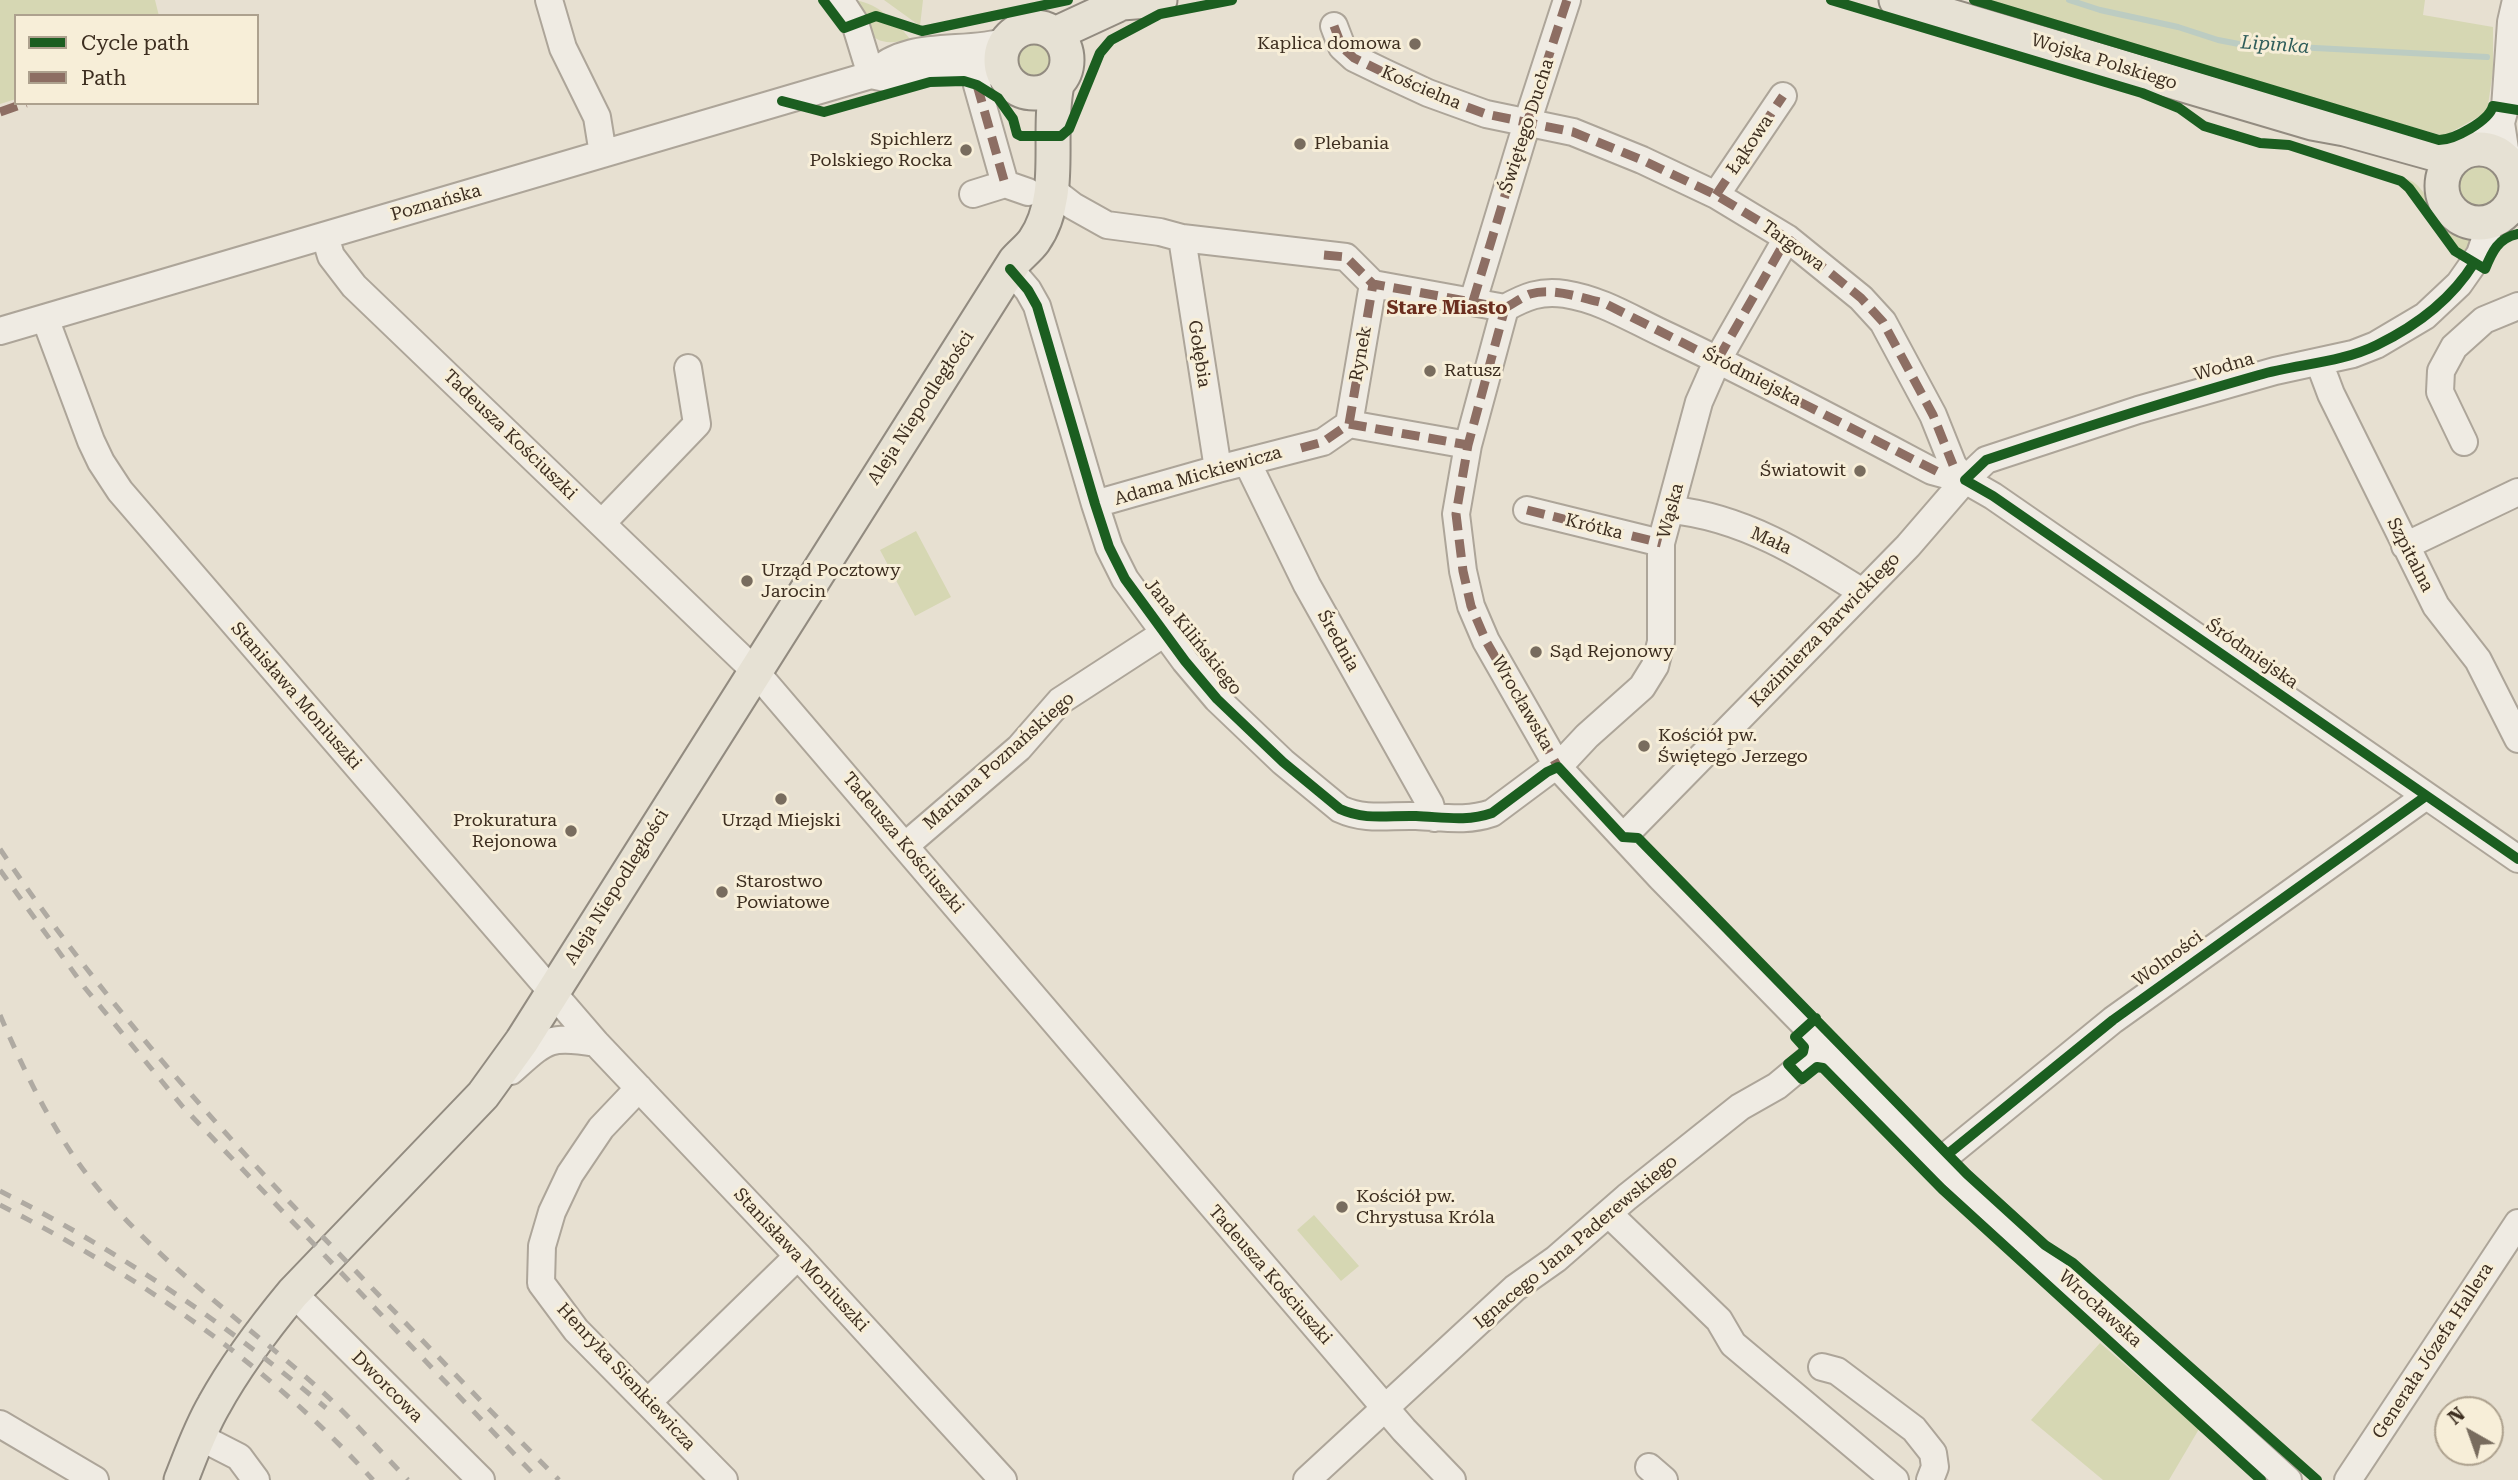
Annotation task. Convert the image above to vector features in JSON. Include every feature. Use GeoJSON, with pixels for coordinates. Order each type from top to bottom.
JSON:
{"type":"FeatureCollection","features":[{"type":"Feature","properties":{"kind":"main road","name":"Wojska Polskiego"},"geometry":{"type":"LineString","coordinates":[[1896,0],[2312,123],[2464,154]]}},
{"type":"Feature","properties":{"kind":"main road"},"geometry":{"type":"LineString","coordinates":[[1060,59],[1037,27],[1026,28],[1016,33],[1003,72],[1032,94],[1044,92],[1060,59],[1157,1]]}},
{"type":"Feature","properties":{"kind":"main road","name":"Aleja Niepodległości"},"geometry":{"type":"LineString","coordinates":[[1028,188],[1053,154],[1052,113],[1060,59]]}},
{"type":"Feature","properties":{"kind":"main road","name":"Aleja Niepodległości"},"geometry":{"type":"LineString","coordinates":[[181,1480],[198,1436],[228,1380],[293,1293],[483,1095],[522,1041],[1012,265],[1028,188],[1030,135],[1003,72]]}},
{"type":"Feature","properties":{"kind":"main road","name":"Wojska Polskiego"},"geometry":{"type":"LineString","coordinates":[[2312,123],[2369,154],[2419,175],[2442,192]]}},
{"type":"Feature","properties":{"kind":"main road"},"geometry":{"type":"LineString","coordinates":[[2491,151],[2510,198],[2480,224],[2459,218],[2445,202],[2442,192],[2443,174],[2464,154],[2491,151]]}},
{"type":"Feature","properties":{"kind":"street"},"geometry":{"type":"LineString","coordinates":[[549,0],[563,48],[597,117],[603,154]]}},
{"type":"Feature","properties":{"kind":"street"},"geometry":{"type":"LineString","coordinates":[[840,0],[855,23],[871,75]]}},
{"type":"Feature","properties":{"kind":"street","name":"Świętego Ducha"},"geometry":{"type":"LineString","coordinates":[[1473,301],[1567,0]]}},
{"type":"Feature","properties":{"kind":"street"},"geometry":{"type":"LineString","coordinates":[[2510,198],[2501,123],[2515,15]]}},
{"type":"Feature","properties":{"kind":"street","name":"Kościelna"},"geometry":{"type":"LineString","coordinates":[[1334,26],[1342,47],[1354,58],[1428,93],[1486,114],[1527,123]]}},
{"type":"Feature","properties":{"kind":"street","name":"Poznańska"},"geometry":{"type":"LineString","coordinates":[[0,331],[871,75],[885,61],[908,54],[935,49],[992,46],[1003,72]]}},
{"type":"Feature","properties":{"kind":"street"},"geometry":{"type":"LineString","coordinates":[[1003,72],[1028,188]]}},
{"type":"Feature","properties":{"kind":"street","name":"Łąkowa"},"geometry":{"type":"LineString","coordinates":[[1716,195],[1783,96]]}},
{"type":"Feature","properties":{"kind":"street","name":"Targowa"},"geometry":{"type":"LineString","coordinates":[[1527,123],[1546,124],[1573,132],[1642,160],[1716,195],[1787,238],[1861,298],[1883,322],[1933,415],[1953,465],[1965,480]]}},
{"type":"Feature","properties":{"kind":"street"},"geometry":{"type":"LineString","coordinates":[[2464,154],[2501,123]]}},
{"type":"Feature","properties":{"kind":"street"},"geometry":{"type":"LineString","coordinates":[[973,194],[1028,188],[1073,206],[1107,225],[1160,232],[1182,238],[1346,257],[1373,284],[1505,308],[1466,454],[1349,424]]}},
{"type":"Feature","properties":{"kind":"street","name":"Wodna"},"geometry":{"type":"LineString","coordinates":[[1965,480],[1986,460],[2138,410],[2376,345],[2434,309],[2469,272],[2510,198]]}},
{"type":"Feature","properties":{"kind":"street","name":"Tadeusza Kościuszki"},"geometry":{"type":"LineString","coordinates":[[325,236],[331,256],[354,286],[754,670],[1404,1430],[1452,1480]]}},
{"type":"Feature","properties":{"kind":"street","name":"Gołębia"},"geometry":{"type":"LineString","coordinates":[[1182,238],[1218,469]]}},
{"type":"Feature","properties":{"kind":"street","name":"Wąska"},"geometry":{"type":"LineString","coordinates":[[1558,767],[1568,754],[1651,676],[1661,642],[1661,543],[1699,402],[1718,359],[1787,238]]}},
{"type":"Feature","properties":{"kind":"street","name":"Jana Kilińskiego"},"geometry":{"type":"LineString","coordinates":[[1012,265],[1037,306],[1095,505],[1116,563],[1185,662],[1233,715],[1283,762],[1340,809],[1351,814],[1384,818],[1470,818],[1492,813],[1547,772],[1558,767]]}},
{"type":"Feature","properties":{"kind":"street","name":"Rynek"},"geometry":{"type":"LineString","coordinates":[[1349,424],[1373,284]]}},
{"type":"Feature","properties":{"kind":"street","name":"Śródmiejska"},"geometry":{"type":"LineString","coordinates":[[1505,308],[1530,294],[1576,296],[1604,303],[1718,359],[1932,471],[1965,480],[2005,503],[2518,859]]}},
{"type":"Feature","properties":{"kind":"street"},"geometry":{"type":"LineString","coordinates":[[2464,442],[2440,392],[2441,371],[2454,347],[2484,320],[2518,306]]}},
{"type":"Feature","properties":{"kind":"street","name":"Stanisława Moniuszki"},"geometry":{"type":"LineString","coordinates":[[45,318],[91,441],[120,491],[596,1044],[798,1256],[1003,1480]]}},
{"type":"Feature","properties":{"kind":"street","name":"Szpitalna"},"geometry":{"type":"LineString","coordinates":[[2319,362],[2331,394],[2436,606],[2478,660],[2518,739]]}},
{"type":"Feature","properties":{"kind":"street"},"geometry":{"type":"LineString","coordinates":[[601,523],[697,424],[688,369]]}},
{"type":"Feature","properties":{"kind":"street","name":"Adama Mickiewicza"},"geometry":{"type":"LineString","coordinates":[[1095,505],[1323,442],[1349,424]]}},
{"type":"Feature","properties":{"kind":"street","name":"Wrocławska"},"geometry":{"type":"LineString","coordinates":[[1466,454],[1456,514],[1463,571],[1471,606],[1486,641],[1558,767],[1824,1047],[1939,1163],[2288,1480]]}},
{"type":"Feature","properties":{"kind":"street","name":"Średnia"},"geometry":{"type":"LineString","coordinates":[[1247,462],[1307,585],[1430,804],[1434,818]]}},
{"type":"Feature","properties":{"kind":"street","name":"Kazimierza Barwickiego"},"geometry":{"type":"LineString","coordinates":[[1623,837],[1908,546],[1965,480]]}},
{"type":"Feature","properties":{"kind":"street"},"geometry":{"type":"LineString","coordinates":[[2405,546],[2518,492]]}},
{"type":"Feature","properties":{"kind":"street","name":"Krótka"},"geometry":{"type":"LineString","coordinates":[[1527,510],[1661,543]]}},
{"type":"Feature","properties":{"kind":"street","name":"Mała"},"geometry":{"type":"LineString","coordinates":[[1672,510],[1702,513],[1751,531],[1805,556],[1862,592]]}},
{"type":"Feature","properties":{"kind":"street","name":"Mariana Poznańskiego"},"geometry":{"type":"LineString","coordinates":[[906,845],[1018,748],[1060,701],[1163,634]]}},
{"type":"Feature","properties":{"kind":"street","name":"Wolności"},"geometry":{"type":"LineString","coordinates":[[1939,1163],[2113,1020],[2426,796]]}},
{"type":"Feature","properties":{"kind":"street"},"geometry":{"type":"LineString","coordinates":[[483,1095],[542,1044],[564,1039],[596,1044]]}},
{"type":"Feature","properties":{"kind":"street","name":"Ignacego Jana Paderewskiego"},"geometry":{"type":"LineString","coordinates":[[1307,1480],[1516,1288],[1556,1259],[1740,1107],[1777,1086],[1824,1047]]}},
{"type":"Feature","properties":{"kind":"street","name":"Henryka Sienkiewicza"},"geometry":{"type":"LineString","coordinates":[[639,1088],[601,1128],[570,1174],[552,1212],[542,1246],[541,1283],[576,1330],[724,1480]]}},
{"type":"Feature","properties":{"kind":"street"},"geometry":{"type":"LineString","coordinates":[[1609,1214],[1719,1320],[1733,1344],[1895,1480]]}},
{"type":"Feature","properties":{"kind":"street","name":"Generała Józefa Hallera"},"geometry":{"type":"LineString","coordinates":[[2348,1480],[2514,1239]]}},
{"type":"Feature","properties":{"kind":"street"},"geometry":{"type":"LineString","coordinates":[[648,1402],[798,1256]]}},
{"type":"Feature","properties":{"kind":"street","name":"Dworcowa"},"geometry":{"type":"LineString","coordinates":[[293,1293],[481,1480]]}},
{"type":"Feature","properties":{"kind":"street"},"geometry":{"type":"LineString","coordinates":[[1822,1367],[1837,1371],[1914,1429],[1933,1453],[1935,1467],[1930,1480]]}},
{"type":"Feature","properties":{"kind":"street"},"geometry":{"type":"LineString","coordinates":[[0,1424],[95,1480]]}},
{"type":"Feature","properties":{"kind":"street"},"geometry":{"type":"LineString","coordinates":[[198,1436],[239,1457],[256,1480]]}},
{"type":"Feature","properties":{"kind":"green space"},"geometry":{"type":"Polygon","coordinates":[[[0,0],[155,0],[158,14],[14,14],[14,100],[0,104],[0,0]]]}},
{"type":"Feature","properties":{"kind":"green space"},"geometry":{"type":"Polygon","coordinates":[[[851,0],[876,8],[892,19],[910,39],[897,42],[878,40],[867,29],[851,0]]]}},
{"type":"Feature","properties":{"kind":"green space"},"geometry":{"type":"Polygon","coordinates":[[[884,0],[923,0],[920,26],[884,0]]]}},
{"type":"Feature","properties":{"kind":"green space"},"geometry":{"type":"Polygon","coordinates":[[[1983,0],[2425,0],[2423,15],[2493,27],[2493,71],[2487,112],[2444,136],[2216,71],[1983,0]]]}},
{"type":"Feature","properties":{"kind":"green space"},"geometry":{"type":"Polygon","coordinates":[[[1033,41],[1046,47],[1052,60],[1046,73],[1033,79],[1020,73],[1014,60],[1020,47],[1033,41]]]}},
{"type":"Feature","properties":{"kind":"green space"},"geometry":{"type":"Polygon","coordinates":[[[2477,164],[2493,170],[2499,186],[2493,202],[2477,208],[2461,202],[2455,186],[2461,170],[2477,164]]]}},
{"type":"Feature","properties":{"kind":"green space"},"geometry":{"type":"Polygon","coordinates":[[[2406,179],[2421,189],[2450,226],[2478,235],[2471,256],[2453,244],[2406,179]]]}},
{"type":"Feature","properties":{"kind":"green space"},"geometry":{"type":"Polygon","coordinates":[[[916,531],[951,597],[915,616],[880,550],[916,531]]]}},
{"type":"Feature","properties":{"kind":"green space"},"geometry":{"type":"Polygon","coordinates":[[[1314,1215],[1359,1266],[1341,1281],[1297,1230],[1314,1215]]]}},
{"type":"Feature","properties":{"kind":"green space"},"geometry":{"type":"Polygon","coordinates":[[[2100,1343],[2199,1429],[2169,1480],[2103,1480],[2031,1420],[2100,1343]]]}},
{"type":"Feature","properties":{"kind":"waterway","name":"Lipinka"},"geometry":{"type":"LineString","coordinates":[[2069,0],[2239,44],[2487,57]]}},
{"type":"Feature","properties":{"kind":"railway"},"geometry":{"type":"LineString","coordinates":[[0,849],[79,959],[209,1115],[301,1214],[559,1480]]}},
{"type":"Feature","properties":{"kind":"railway"},"geometry":{"type":"LineString","coordinates":[[0,870],[85,988],[183,1107],[539,1480]]}},
{"type":"Feature","properties":{"kind":"railway"},"geometry":{"type":"LineString","coordinates":[[0,1015],[52,1122],[92,1181],[117,1210],[199,1288],[327,1396],[408,1480]]}},
{"type":"Feature","properties":{"kind":"railway"},"geometry":{"type":"LineString","coordinates":[[0,1191],[86,1238],[169,1290],[249,1347],[326,1408]]}},
{"type":"Feature","properties":{"kind":"railway"},"geometry":{"type":"LineString","coordinates":[[0,1205],[102,1261],[199,1326],[290,1398],[373,1480]]}},
{"type":"Feature","properties":{"kind":"marked path"},"geometry":{"type":"LineString","coordinates":[[1473,301],[1567,0]]}},
{"type":"Feature","properties":{"kind":"marked path"},"geometry":{"type":"LineString","coordinates":[[1334,26],[1342,47],[1354,58],[1385,73],[1428,93],[1486,114],[1573,132],[1642,160],[1716,195],[1787,238],[1861,298],[1883,322],[1933,415],[1953,465]]}},
{"type":"Feature","properties":{"kind":"marked path"},"geometry":{"type":"LineString","coordinates":[[977,85],[1005,184]]}},
{"type":"Feature","properties":{"kind":"marked path"},"geometry":{"type":"LineString","coordinates":[[1716,195],[1783,96]]}},
{"type":"Feature","properties":{"kind":"marked path"},"geometry":{"type":"LineString","coordinates":[[0,112],[20,105]]}},
{"type":"Feature","properties":{"kind":"marked path"},"geometry":{"type":"LineString","coordinates":[[1718,359],[1787,238]]}},
{"type":"Feature","properties":{"kind":"marked path"},"geometry":{"type":"LineString","coordinates":[[1324,255],[1346,257],[1373,284],[1505,308],[1468,445],[1456,514],[1463,571],[1471,606],[1486,641],[1558,767]]}},
{"type":"Feature","properties":{"kind":"marked path"},"geometry":{"type":"LineString","coordinates":[[1349,424],[1373,284]]}},
{"type":"Feature","properties":{"kind":"marked path"},"geometry":{"type":"LineString","coordinates":[[1505,308],[1527,295],[1539,292],[1567,294],[1604,303],[1944,475]]}},
{"type":"Feature","properties":{"kind":"marked path"},"geometry":{"type":"LineString","coordinates":[[1301,448],[1323,442],[1349,424],[1468,445]]}},
{"type":"Feature","properties":{"kind":"marked path"},"geometry":{"type":"LineString","coordinates":[[1527,510],[1661,543]]}},
{"type":"Feature","properties":{"kind":"cycle path"},"geometry":{"type":"LineString","coordinates":[[823,0],[844,28],[876,16],[922,31],[1068,0]]}},
{"type":"Feature","properties":{"kind":"cycle path"},"geometry":{"type":"LineString","coordinates":[[782,101],[824,112],[930,82],[964,81],[977,85],[998,98],[1013,119],[1017,134],[1061,136],[1069,129],[1100,53],[1111,40],[1160,14],[1232,0]]}},
{"type":"Feature","properties":{"kind":"cycle path"},"geometry":{"type":"LineString","coordinates":[[1831,0],[2142,93],[2179,108],[2204,126],[2260,143],[2289,145],[2401,181],[2455,251],[2485,269],[2501,242],[2518,234]]}},
{"type":"Feature","properties":{"kind":"cycle path"},"geometry":{"type":"LineString","coordinates":[[1974,0],[2439,140],[2470,129],[2485,118],[2493,106],[2518,110]]}},
{"type":"Feature","properties":{"kind":"cycle path"},"geometry":{"type":"LineString","coordinates":[[2474,263],[2455,289],[2432,311],[2363,351],[2334,360],[2259,375],[2063,435],[1986,460],[1965,480],[1993,496],[2518,859]]}},
{"type":"Feature","properties":{"kind":"cycle path"},"geometry":{"type":"LineString","coordinates":[[1010,269],[1028,290],[1037,306],[1095,504],[1109,547],[1125,579],[1185,661],[1217,699],[1283,762],[1340,809],[1350,813],[1368,816],[1454,818],[1492,813],[1547,772],[1558,767],[1623,837],[1638,838],[1967,1174],[2045,1245],[2073,1263],[2317,1480]]}},
{"type":"Feature","properties":{"kind":"cycle path"},"geometry":{"type":"LineString","coordinates":[[1948,1154],[2113,1020],[2426,796]]}},
{"type":"Feature","properties":{"kind":"cycle path"},"geometry":{"type":"LineString","coordinates":[[1816,1018],[1795,1037],[1804,1047],[1803,1052],[1788,1064],[1802,1079],[1817,1067],[1823,1068],[1942,1189],[2261,1480]]}},
{"type":"Feature","properties":{"kind":"place","name":"Kaplica domowa"},"geometry":{"type":"Point","coordinates":[1415,44]}},
{"type":"Feature","properties":{"kind":"place","name":"Plebania"},"geometry":{"type":"Point","coordinates":[1300,144]}},
{"type":"Feature","properties":{"kind":"place","name":"Spichlerz Polskiego Rocka"},"geometry":{"type":"Point","coordinates":[966,150]}},
{"type":"Feature","properties":{"kind":"place","name":"Ratusz"},"geometry":{"type":"Point","coordinates":[1430,371]}},
{"type":"Feature","properties":{"kind":"place","name":"Światowit"},"geometry":{"type":"Point","coordinates":[1860,471]}},
{"type":"Feature","properties":{"kind":"place","name":"Urząd Pocztowy Jarocin"},"geometry":{"type":"Point","coordinates":[747,581]}},
{"type":"Feature","properties":{"kind":"place","name":"Sąd Rejonowy"},"geometry":{"type":"Point","coordinates":[1536,652]}},
{"type":"Feature","properties":{"kind":"place","name":"Kościół pw. Świętego Jerzego"},"geometry":{"type":"Point","coordinates":[1644,746]}},
{"type":"Feature","properties":{"kind":"place","name":"Urząd Miejski"},"geometry":{"type":"Point","coordinates":[781,799]}},
{"type":"Feature","properties":{"kind":"place","name":"Prokuratura Rejonowa"},"geometry":{"type":"Point","coordinates":[571,831]}},
{"type":"Feature","properties":{"kind":"place","name":"Starostwo Powiatowe"},"geometry":{"type":"Point","coordinates":[722,892]}},
{"type":"Feature","properties":{"kind":"place","name":"Kościół pw. Chrystusa Króla"},"geometry":{"type":"Point","coordinates":[1342,1207]}},
{"type":"Feature","properties":{"kind":"district","name":"Stare Miasto"},"geometry":{"type":"Point","coordinates":[1447,308]}}]}
